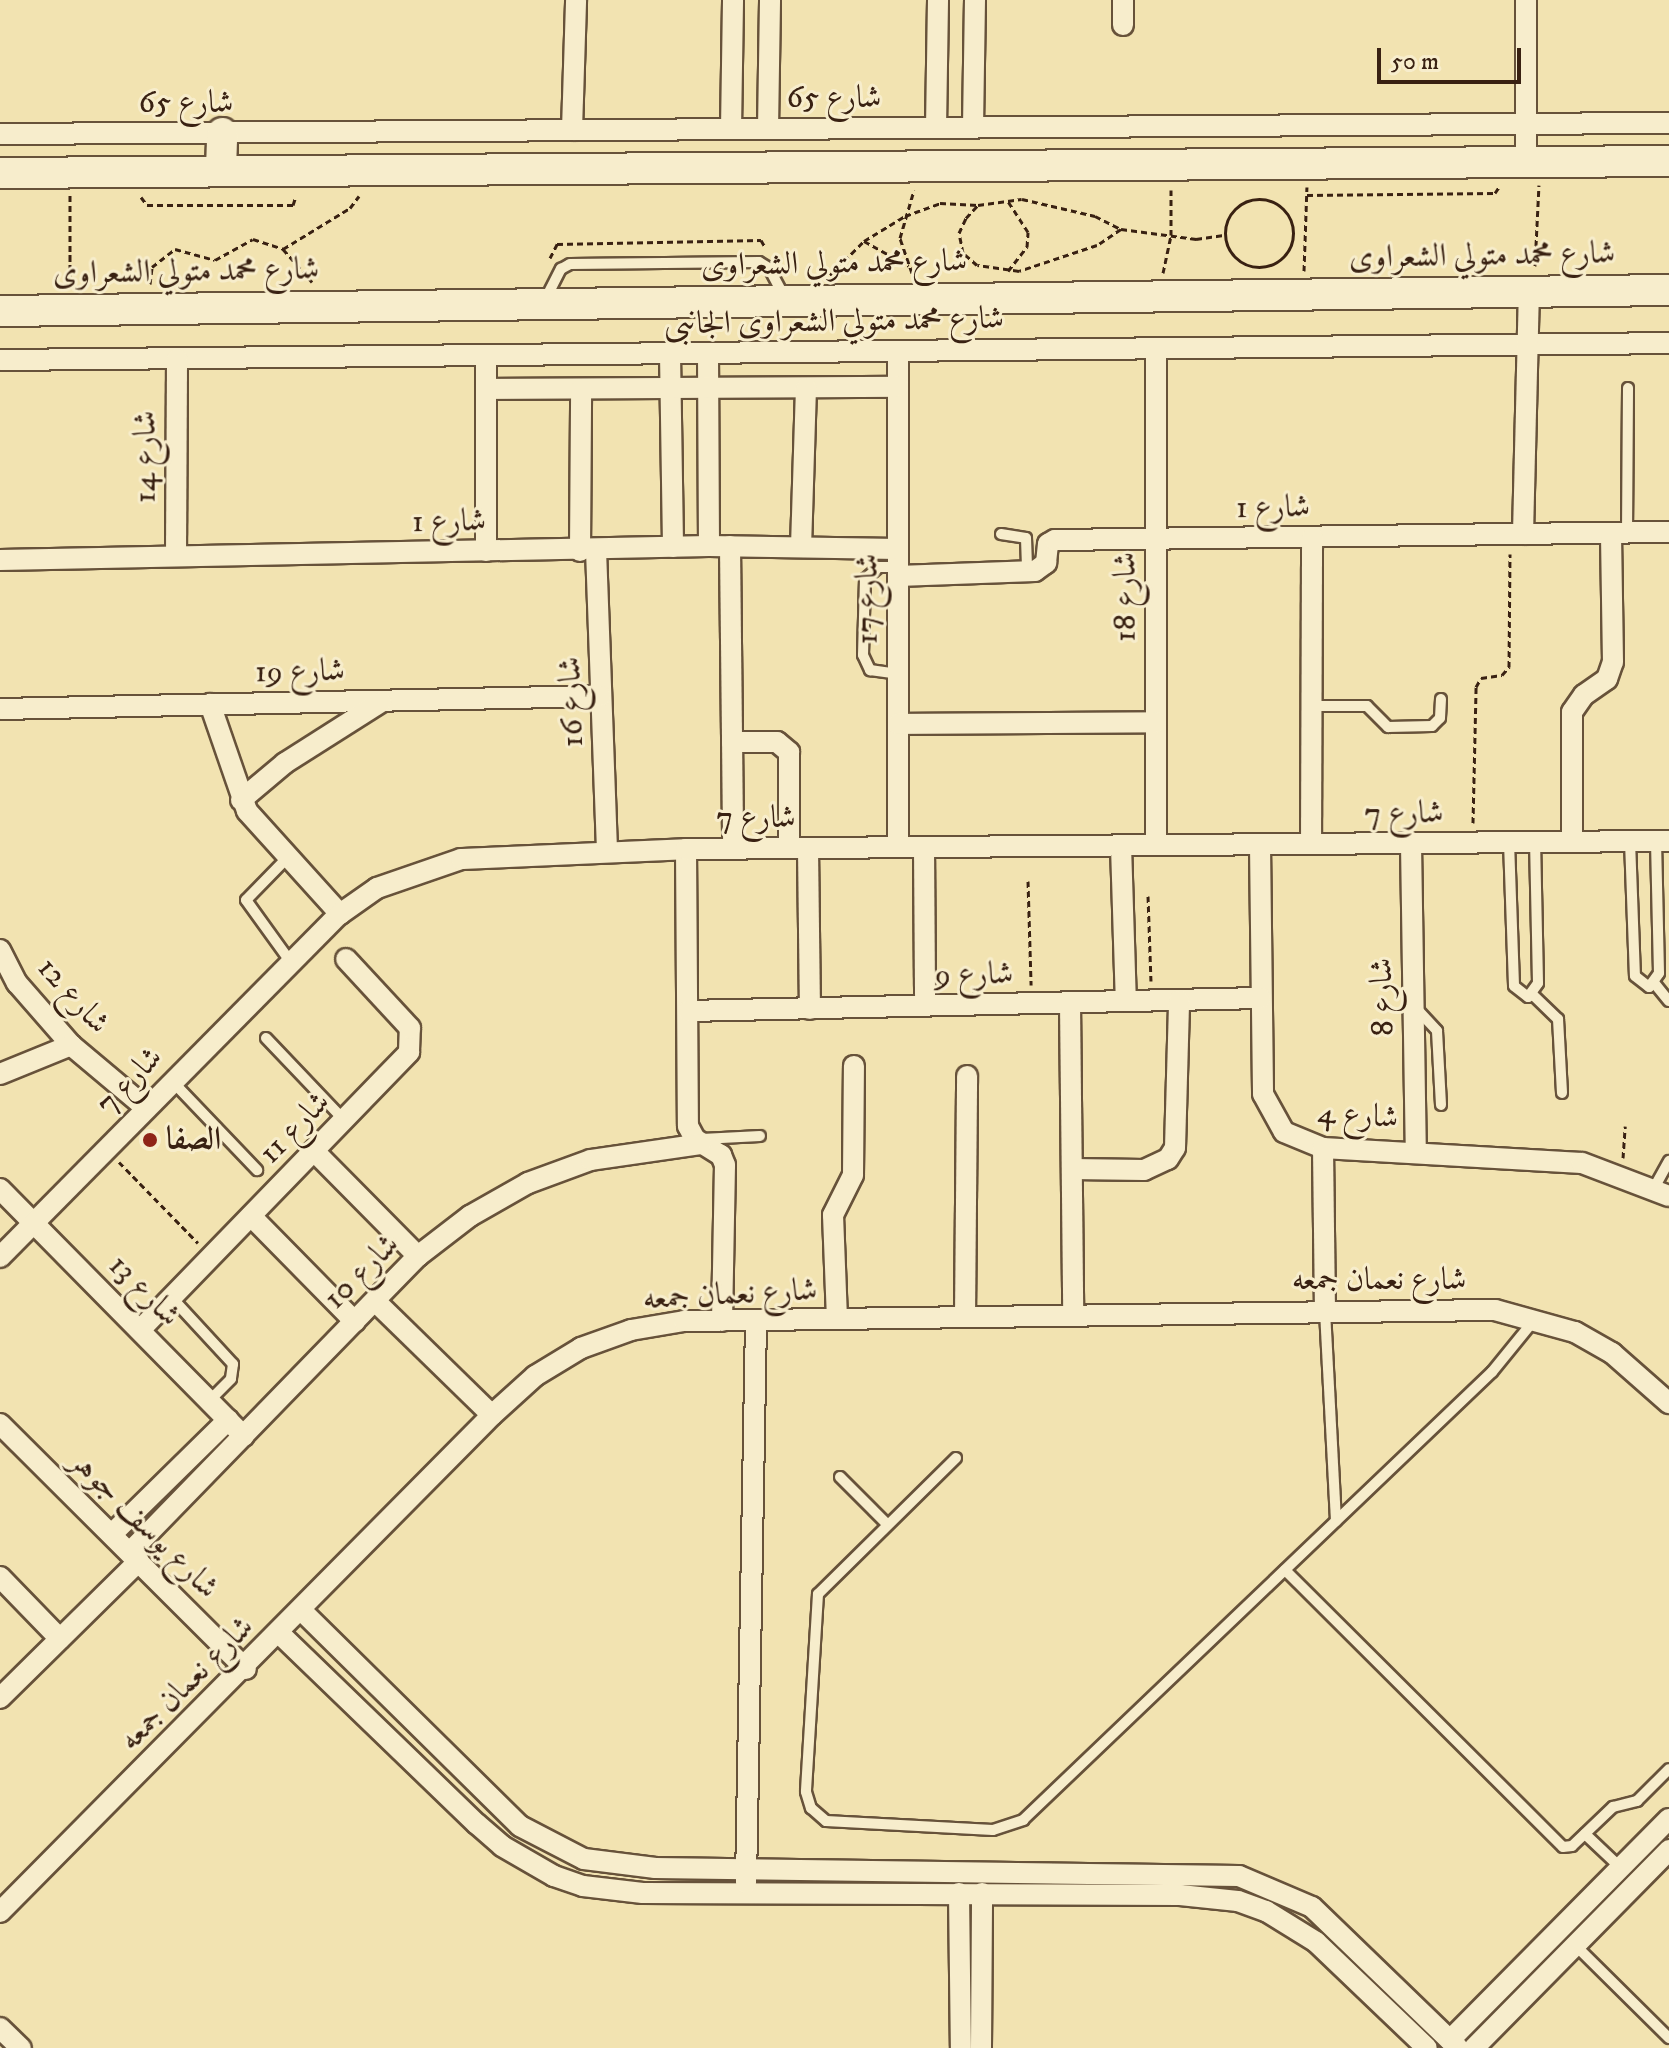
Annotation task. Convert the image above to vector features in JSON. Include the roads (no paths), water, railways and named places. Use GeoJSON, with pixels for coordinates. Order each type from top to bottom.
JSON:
{"type":"FeatureCollection","features":[{"type":"Feature","properties":{"kind":"street"},"geometry":{"type":"LineString","coordinates":[[572,130],[576,0]]}},
{"type":"Feature","properties":{"kind":"street"},"geometry":{"type":"LineString","coordinates":[[731,129],[733,0]]}},
{"type":"Feature","properties":{"kind":"street"},"geometry":{"type":"LineString","coordinates":[[768,129],[770,0]]}},
{"type":"Feature","properties":{"kind":"street"},"geometry":{"type":"LineString","coordinates":[[936,128],[938,0]]}},
{"type":"Feature","properties":{"kind":"street"},"geometry":{"type":"LineString","coordinates":[[973,127],[975,0]]}},
{"type":"Feature","properties":{"kind":"street"},"geometry":{"type":"LineString","coordinates":[[1123,0],[1123,25]]}},
{"type":"Feature","properties":{"kind":"street"},"geometry":{"type":"LineString","coordinates":[[1526,0],[1527,124],[1534,162]]}},
{"type":"Feature","properties":{"kind":"street","name":"شارع 65"},"geometry":{"type":"LineString","coordinates":[[0,134],[1669,123]]}},
{"type":"Feature","properties":{"kind":"street"},"geometry":{"type":"LineString","coordinates":[[221,169],[222,133]]}},
{"type":"Feature","properties":{"kind":"street"},"geometry":{"type":"LineString","coordinates":[[0,173],[221,169],[1669,161]]}},
{"type":"Feature","properties":{"kind":"street","name":"شارع محمد متولي الشعراوى"},"geometry":{"type":"LineString","coordinates":[[0,311],[65,293],[544,304],[1669,290]]}},
{"type":"Feature","properties":{"kind":"street"},"geometry":{"type":"LineString","coordinates":[[1517,534],[1532,291]]}},
{"type":"Feature","properties":{"kind":"street","name":"شارع محمد متولي الشعراوى الجانبى"},"geometry":{"type":"LineString","coordinates":[[0,360],[1669,343]]}},
{"type":"Feature","properties":{"kind":"street","name":"شارع 18"},"geometry":{"type":"LineString","coordinates":[[1156,349],[1156,845]]}},
{"type":"Feature","properties":{"kind":"street","name":"شارع 17"},"geometry":{"type":"LineString","coordinates":[[898,351],[898,847]]}},
{"type":"Feature","properties":{"kind":"street"},"geometry":{"type":"LineString","coordinates":[[670,354],[673,547]]}},
{"type":"Feature","properties":{"kind":"street"},"geometry":{"type":"LineString","coordinates":[[708,355],[709,546]]}},
{"type":"Feature","properties":{"kind":"street"},"geometry":{"type":"LineString","coordinates":[[486,356],[486,551]]}},
{"type":"Feature","properties":{"kind":"street","name":"شارع 14"},"geometry":{"type":"LineString","coordinates":[[176,555],[177,359]]}},
{"type":"Feature","properties":{"kind":"street"},"geometry":{"type":"LineString","coordinates":[[486,389],[898,387]]}},
{"type":"Feature","properties":{"kind":"street"},"geometry":{"type":"LineString","coordinates":[[801,547],[806,388]]}},
{"type":"Feature","properties":{"kind":"street","name":"شارع 16"},"geometry":{"type":"LineString","coordinates":[[581,389],[588,550],[601,696],[607,852]]}},
{"type":"Feature","properties":{"kind":"street","name":"شارع 1"},"geometry":{"type":"LineString","coordinates":[[0,560],[730,546],[801,547],[898,564],[1027,571],[1044,566],[1048,544],[1055,540],[1669,532]]}},
{"type":"Feature","properties":{"kind":"street"},"geometry":{"type":"LineString","coordinates":[[1572,842],[1572,712],[1584,695],[1607,679],[1613,662],[1619,533]]}},
{"type":"Feature","properties":{"kind":"street"},"geometry":{"type":"LineString","coordinates":[[1311,844],[1312,537]]}},
{"type":"Feature","properties":{"kind":"street"},"geometry":{"type":"LineString","coordinates":[[730,546],[733,849]]}},
{"type":"Feature","properties":{"kind":"street","name":"شارع 19"},"geometry":{"type":"LineString","coordinates":[[0,709],[601,696]]}},
{"type":"Feature","properties":{"kind":"street"},"geometry":{"type":"LineString","coordinates":[[241,800],[309,746],[383,701]]}},
{"type":"Feature","properties":{"kind":"street"},"geometry":{"type":"LineString","coordinates":[[210,704],[241,800],[340,914]]}},
{"type":"Feature","properties":{"kind":"street"},"geometry":{"type":"LineString","coordinates":[[898,724],[1156,722]]}},
{"type":"Feature","properties":{"kind":"street"},"geometry":{"type":"LineString","coordinates":[[732,742],[777,742],[789,752],[810,1009]]}},
{"type":"Feature","properties":{"kind":"street","name":"شارع 7"},"geometry":{"type":"LineString","coordinates":[[0,1257],[290,961],[340,914],[377,888],[461,859],[686,849],[1663,841]]}},
{"type":"Feature","properties":{"kind":"street","name":"شارع 8"},"geometry":{"type":"LineString","coordinates":[[1411,844],[1416,1150]]}},
{"type":"Feature","properties":{"kind":"street","name":"شارع 4"},"geometry":{"type":"LineString","coordinates":[[1260,845],[1263,1094],[1270,1115],[1302,1143],[1323,1148],[1545,1157],[1622,1174],[1662,1192]]}},
{"type":"Feature","properties":{"kind":"street"},"geometry":{"type":"LineString","coordinates":[[1121,846],[1126,1001]]}},
{"type":"Feature","properties":{"kind":"street"},"geometry":{"type":"LineString","coordinates":[[924,847],[925,1006]]}},
{"type":"Feature","properties":{"kind":"street"},"geometry":{"type":"LineString","coordinates":[[686,849],[688,1126],[698,1142],[717,1151],[725,1165],[722,1321]]}},
{"type":"Feature","properties":{"kind":"street","name":"شارع 12"},"geometry":{"type":"LineString","coordinates":[[0,950],[17,983],[71,1045],[146,1108]]}},
{"type":"Feature","properties":{"kind":"street","name":"شارع 11"},"geometry":{"type":"LineString","coordinates":[[140,1330],[409,1052],[413,1036],[346,959]]}},
{"type":"Feature","properties":{"kind":"street","name":"شارع 9"},"geometry":{"type":"LineString","coordinates":[[688,1011],[1261,998]]}},
{"type":"Feature","properties":{"kind":"street"},"geometry":{"type":"LineString","coordinates":[[1072,1169],[1144,1170],[1168,1159],[1175,1148],[1179,1001]]}},
{"type":"Feature","properties":{"kind":"street"},"geometry":{"type":"LineString","coordinates":[[1070,1003],[1073,1315]]}},
{"type":"Feature","properties":{"kind":"street"},"geometry":{"type":"LineString","coordinates":[[0,1074],[71,1045]]}},
{"type":"Feature","properties":{"kind":"street"},"geometry":{"type":"LineString","coordinates":[[837,1319],[833,1215],[853,1175],[854,1066]]}},
{"type":"Feature","properties":{"kind":"street"},"geometry":{"type":"LineString","coordinates":[[965,1317],[967,1076]]}},
{"type":"Feature","properties":{"kind":"street","name":"شارع 10"},"geometry":{"type":"LineString","coordinates":[[0,1698],[60,1639],[244,1436],[418,1256],[489,1204],[559,1170],[624,1153],[698,1142]]}},
{"type":"Feature","properties":{"kind":"street"},"geometry":{"type":"LineString","coordinates":[[1323,1148],[1325,1310]]}},
{"type":"Feature","properties":{"kind":"street"},"geometry":{"type":"LineString","coordinates":[[314,1151],[418,1256]]}},
{"type":"Feature","properties":{"kind":"street","name":"شارع 13"},"geometry":{"type":"LineString","coordinates":[[0,1189],[244,1436]]}},
{"type":"Feature","properties":{"kind":"street"},"geometry":{"type":"LineString","coordinates":[[251,1216],[355,1322]]}},
{"type":"Feature","properties":{"kind":"street"},"geometry":{"type":"LineString","coordinates":[[375,1301],[492,1415]]}},
{"type":"Feature","properties":{"kind":"street","name":"شارع نعمان جمعه"},"geometry":{"type":"LineString","coordinates":[[3,1902],[246,1669],[492,1415],[535,1376],[581,1348],[631,1330],[756,1320],[1495,1310],[1536,1317],[1612,1353],[1669,1403]]}},
{"type":"Feature","properties":{"kind":"street"},"geometry":{"type":"LineString","coordinates":[[746,1891],[756,1320]]}},
{"type":"Feature","properties":{"kind":"street"},"geometry":{"type":"LineString","coordinates":[[112,1534],[228,1420]]}},
{"type":"Feature","properties":{"kind":"street","name":"شارع يوسف جوهر"},"geometry":{"type":"LineString","coordinates":[[0,1424],[246,1669]]}},
{"type":"Feature","properties":{"kind":"street"},"geometry":{"type":"LineString","coordinates":[[1,1581],[60,1639]]}},
{"type":"Feature","properties":{"kind":"street"},"geometry":{"type":"LineString","coordinates":[[302,1611],[493,1802],[551,1845],[619,1867],[1213,1872],[1265,1884],[1312,1907],[1454,2044],[1567,1937],[1669,1850]]}},
{"type":"Feature","properties":{"kind":"street"},"geometry":{"type":"LineString","coordinates":[[280,1634],[477,1824],[527,1863],[583,1886],[613,1891],[1209,1896],[1266,1911],[1335,1958],[1427,2048]]}},
{"type":"Feature","properties":{"kind":"street"},"geometry":{"type":"LineString","coordinates":[[1474,2048],[1621,1868],[1669,1819]]}},
{"type":"Feature","properties":{"kind":"street"},"geometry":{"type":"LineString","coordinates":[[1007,1871],[1007,1893]]}},
{"type":"Feature","properties":{"kind":"street"},"geometry":{"type":"LineString","coordinates":[[959,1893],[961,2048]]}},
{"type":"Feature","properties":{"kind":"street"},"geometry":{"type":"LineString","coordinates":[[981,2048],[982,1893]]}},
{"type":"Feature","properties":{"kind":"street"},"geometry":{"type":"LineString","coordinates":[[0,2028],[21,2048]]}},
{"type":"Feature","properties":{"kind":"lane"},"geometry":{"type":"LineString","coordinates":[[1619,533],[1628,388]]}},
{"type":"Feature","properties":{"kind":"lane"},"geometry":{"type":"LineString","coordinates":[[1001,534],[1026,538],[1027,571]]}},
{"type":"Feature","properties":{"kind":"lane"},"geometry":{"type":"LineString","coordinates":[[898,564],[879,567],[865,579],[863,655],[870,670],[898,674]]}},
{"type":"Feature","properties":{"kind":"lane"},"geometry":{"type":"LineString","coordinates":[[1312,706],[1367,706],[1388,727],[1432,726],[1440,718],[1441,699]]}},
{"type":"Feature","properties":{"kind":"lane"},"geometry":{"type":"LineString","coordinates":[[1630,841],[1635,976],[1643,986],[1655,984]]}},
{"type":"Feature","properties":{"kind":"lane"},"geometry":{"type":"LineString","coordinates":[[1655,984],[1659,973],[1663,841]]}},
{"type":"Feature","properties":{"kind":"lane"},"geometry":{"type":"LineString","coordinates":[[1509,842],[1514,986],[1522,996],[1533,995],[1558,1019],[1562,1093]]}},
{"type":"Feature","properties":{"kind":"lane"},"geometry":{"type":"LineString","coordinates":[[1533,995],[1538,983],[1535,842]]}},
{"type":"Feature","properties":{"kind":"lane"},"geometry":{"type":"LineString","coordinates":[[288,857],[246,900],[290,961]]}},
{"type":"Feature","properties":{"kind":"lane"},"geometry":{"type":"LineString","coordinates":[[1655,984],[1669,1001]]}},
{"type":"Feature","properties":{"kind":"lane"},"geometry":{"type":"LineString","coordinates":[[1414,1006],[1437,1031],[1441,1105]]}},
{"type":"Feature","properties":{"kind":"lane"},"geometry":{"type":"LineString","coordinates":[[266,1038],[344,1120]]}},
{"type":"Feature","properties":{"kind":"lane"},"geometry":{"type":"LineString","coordinates":[[172,1081],[257,1170]]}},
{"type":"Feature","properties":{"kind":"lane"},"geometry":{"type":"LineString","coordinates":[[698,1142],[760,1136]]}},
{"type":"Feature","properties":{"kind":"lane"},"geometry":{"type":"LineString","coordinates":[[1662,1192],[1669,1161]]}},
{"type":"Feature","properties":{"kind":"lane"},"geometry":{"type":"LineString","coordinates":[[172,1298],[233,1364],[231,1379],[209,1401]]}},
{"type":"Feature","properties":{"kind":"lane"},"geometry":{"type":"LineString","coordinates":[[1325,1310],[1336,1521]]}},
{"type":"Feature","properties":{"kind":"lane"},"geometry":{"type":"LineString","coordinates":[[956,1458],[830,1580],[814,1610],[806,1800],[826,1821],[840,1825],[993,1830],[1023,1820],[1492,1372],[1536,1317]]}},
{"type":"Feature","properties":{"kind":"lane"},"geometry":{"type":"LineString","coordinates":[[840,1477],[887,1524]]}},
{"type":"Feature","properties":{"kind":"lane"},"geometry":{"type":"LineString","coordinates":[[1285,1570],[1563,1847],[1585,1834],[1613,1807],[1637,1801],[1669,1769]]}},
{"type":"Feature","properties":{"kind":"lane"},"geometry":{"type":"LineString","coordinates":[[1585,1834],[1621,1868]]}},
{"type":"Feature","properties":{"kind":"lane"},"geometry":{"type":"LineString","coordinates":[[1567,1937],[1669,2038]]}},
{"type":"Feature","properties":{"kind":"place","name":"الصفا"},"geometry":{"type":"Point","coordinates":[150,1140]}}]}
